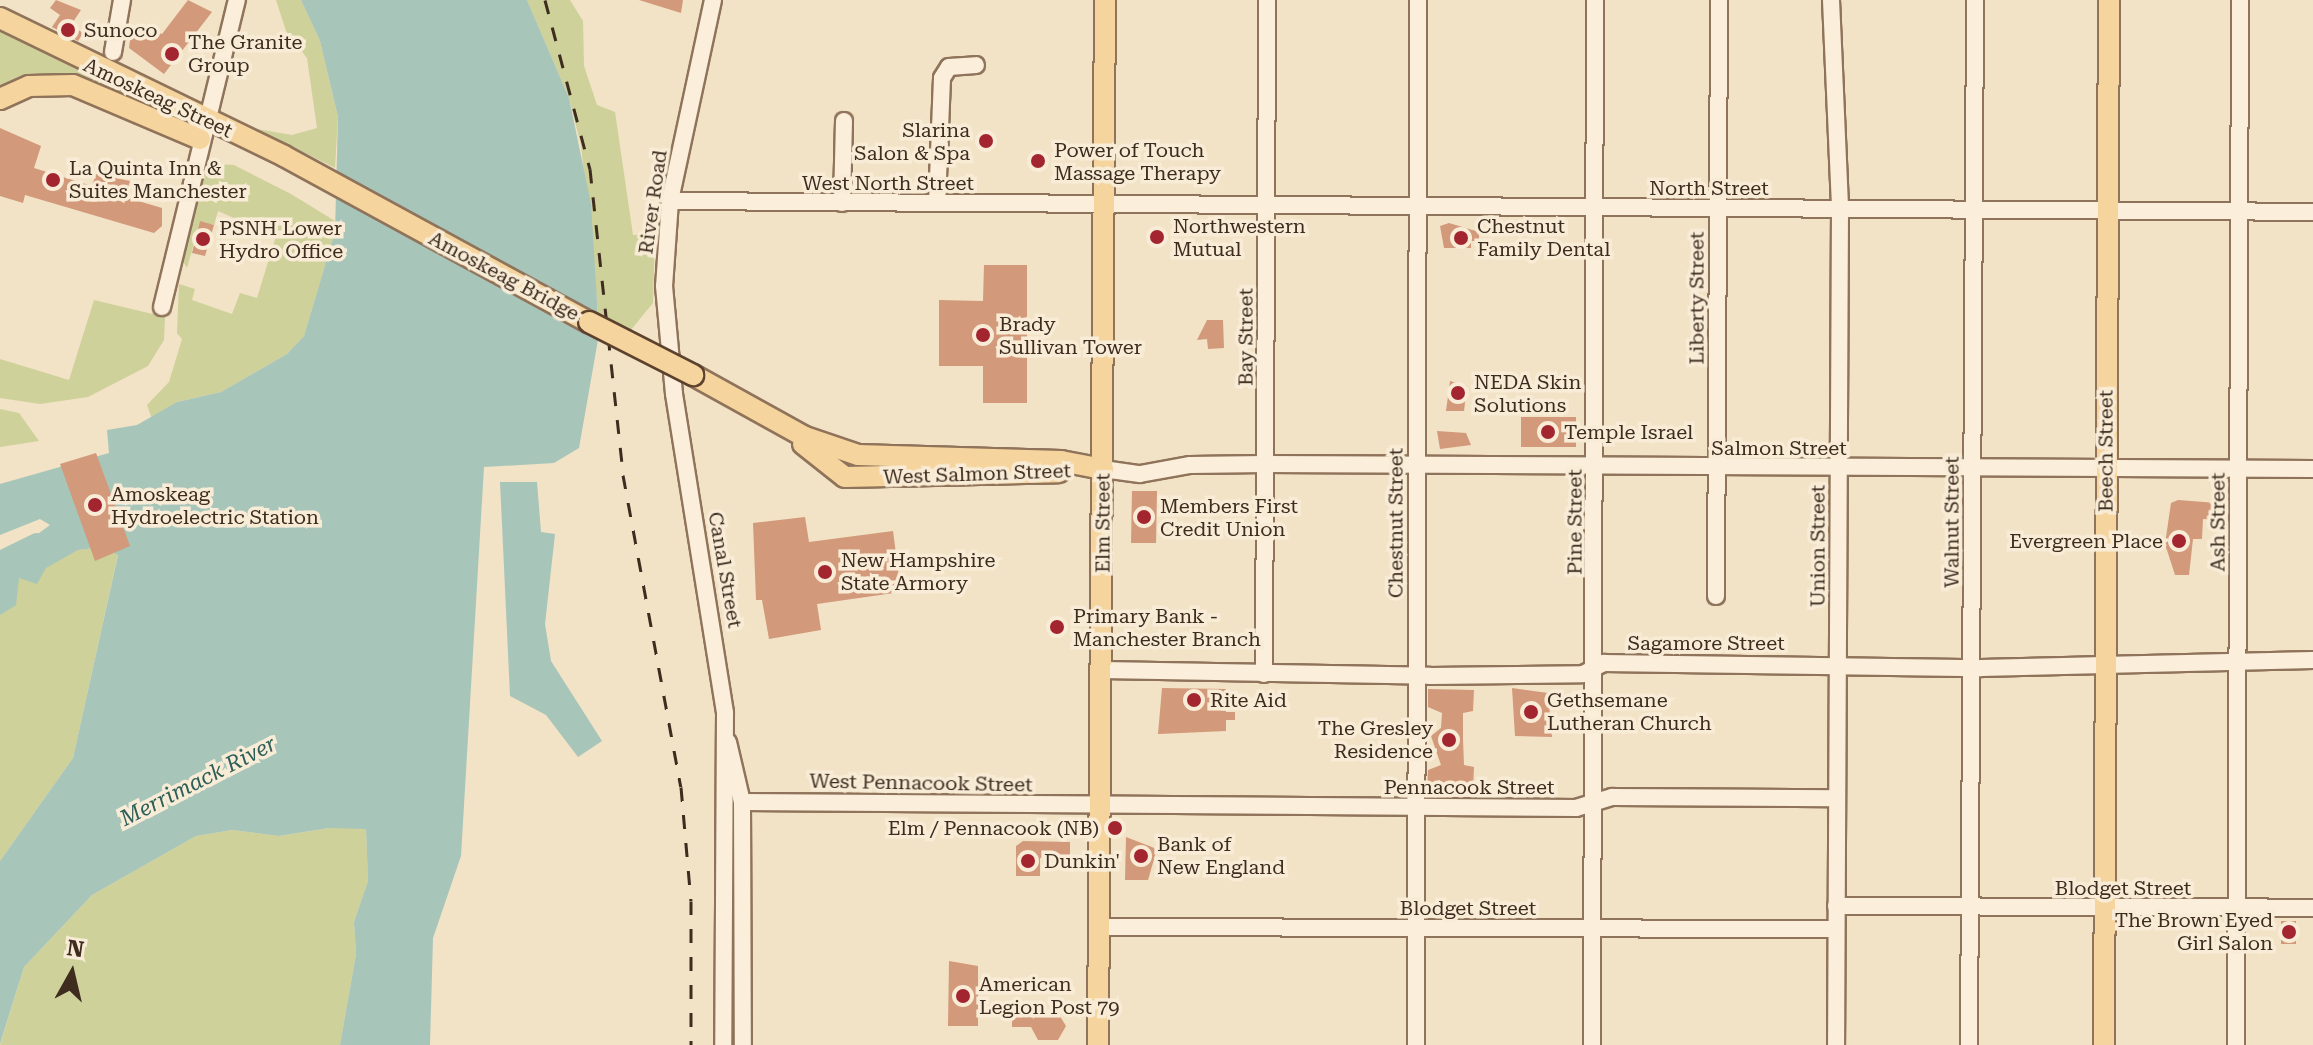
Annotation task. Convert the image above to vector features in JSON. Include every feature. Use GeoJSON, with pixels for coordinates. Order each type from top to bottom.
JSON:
{"type":"FeatureCollection","features":[{"type":"Feature","properties":{"kind":"main road","name":"Elm Street"},"geometry":{"type":"LineString","coordinates":[[1098,1045],[1105,0]]}},
{"type":"Feature","properties":{"kind":"main road","name":"Beech Street"},"geometry":{"type":"LineString","coordinates":[[2104,1045],[2109,0]]}},
{"type":"Feature","properties":{"kind":"main road","name":"Amoskeag Street"},"geometry":{"type":"LineString","coordinates":[[0,18],[203,129]]}},
{"type":"Feature","properties":{"kind":"main road","name":"Amoskeag Street"},"geometry":{"type":"LineString","coordinates":[[0,99],[29,86],[73,85],[203,129],[317,174]]}},
{"type":"Feature","properties":{"kind":"main road","name":"Amoskeag Bridge"},"geometry":{"type":"LineString","coordinates":[[317,174],[693,375]]}},
{"type":"Feature","properties":{"kind":"main road","name":"West Salmon Street"},"geometry":{"type":"LineString","coordinates":[[693,375],[769,417],[858,455],[1061,461],[1103,469]]}},
{"type":"Feature","properties":{"kind":"street"},"geometry":{"type":"LineString","coordinates":[[113,52],[122,0]]}},
{"type":"Feature","properties":{"kind":"street"},"geometry":{"type":"LineString","coordinates":[[162,307],[203,129],[237,0]]}},
{"type":"Feature","properties":{"kind":"street","name":"River Road"},"geometry":{"type":"LineString","coordinates":[[676,412],[664,286],[670,201],[713,0]]}},
{"type":"Feature","properties":{"kind":"street","name":"Bay Street"},"geometry":{"type":"LineString","coordinates":[[1264,674],[1267,0]]}},
{"type":"Feature","properties":{"kind":"street","name":"Chestnut Street"},"geometry":{"type":"LineString","coordinates":[[1416,1045],[1418,0]]}},
{"type":"Feature","properties":{"kind":"street","name":"Pine Street"},"geometry":{"type":"LineString","coordinates":[[1592,1045],[1595,0]]}},
{"type":"Feature","properties":{"kind":"street","name":"Liberty Street"},"geometry":{"type":"LineString","coordinates":[[1716,596],[1719,0]]}},
{"type":"Feature","properties":{"kind":"street","name":"Union Street"},"geometry":{"type":"LineString","coordinates":[[1831,0],[1840,209],[1836,1045]]}},
{"type":"Feature","properties":{"kind":"street","name":"Walnut Street"},"geometry":{"type":"LineString","coordinates":[[1969,1045],[1975,0]]}},
{"type":"Feature","properties":{"kind":"street","name":"Ash Street"},"geometry":{"type":"LineString","coordinates":[[2236,1045],[2240,0]]}},
{"type":"Feature","properties":{"kind":"street"},"geometry":{"type":"LineString","coordinates":[[937,203],[942,78],[949,67],[976,65]]}},
{"type":"Feature","properties":{"kind":"street"},"geometry":{"type":"LineString","coordinates":[[842,203],[844,121]]}},
{"type":"Feature","properties":{"kind":"street","name":"West North Street"},"geometry":{"type":"LineString","coordinates":[[670,201],[1105,204]]}},
{"type":"Feature","properties":{"kind":"street","name":"North Street"},"geometry":{"type":"LineString","coordinates":[[1105,204],[2313,212]]}},
{"type":"Feature","properties":{"kind":"street","name":"Canal Street"},"geometry":{"type":"LineString","coordinates":[[676,412],[717,637],[726,737],[723,1045]]}},
{"type":"Feature","properties":{"kind":"street","name":"Salmon Street"},"geometry":{"type":"LineString","coordinates":[[1103,469],[1140,474],[1190,465],[1265,464],[2313,469]]}},
{"type":"Feature","properties":{"kind":"street","name":"Sagamore Street"},"geometry":{"type":"LineString","coordinates":[[1102,670],[1418,675],[1593,669],[1604,663],[1972,666],[2313,660]]}},
{"type":"Feature","properties":{"kind":"street","name":"Canal Street"},"geometry":{"type":"LineString","coordinates":[[726,737],[742,802],[743,1045]]}},
{"type":"Feature","properties":{"kind":"street","name":"Pennacook Street"},"geometry":{"type":"LineString","coordinates":[[1101,803],[1417,807],[1594,804],[1612,797],[1836,798]]}},
{"type":"Feature","properties":{"kind":"street","name":"West Pennacook Street"},"geometry":{"type":"LineString","coordinates":[[742,802],[1101,803]]}},
{"type":"Feature","properties":{"kind":"street","name":"Blodget Street"},"geometry":{"type":"LineString","coordinates":[[1836,906],[2313,908]]}},
{"type":"Feature","properties":{"kind":"street","name":"Blodget Street"},"geometry":{"type":"LineString","coordinates":[[1099,927],[1836,929]]}},
{"type":"Feature","properties":{"kind":"green space"},"geometry":{"type":"Polygon","coordinates":[[[276,0],[301,0],[320,41],[338,117],[335,168],[257,129],[292,135],[317,128],[307,58],[286,31],[276,0]]]}},
{"type":"Feature","properties":{"kind":"green space"},"geometry":{"type":"Polygon","coordinates":[[[527,0],[570,0],[583,21],[584,66],[597,105],[615,112],[633,235],[655,234],[653,303],[630,331],[598,313],[581,145],[569,98],[527,0]]]}},
{"type":"Feature","properties":{"kind":"green space"},"geometry":{"type":"Polygon","coordinates":[[[0,28],[130,93],[129,96],[53,75],[0,88],[0,28]]]}},
{"type":"Feature","properties":{"kind":"green space"},"geometry":{"type":"Polygon","coordinates":[[[216,164],[234,165],[291,194],[335,221],[335,233],[304,336],[287,354],[221,392],[177,402],[152,419],[147,405],[169,382],[182,339],[177,333],[179,284],[195,289],[192,300],[232,314],[240,293],[257,298],[276,236],[218,211],[214,225],[200,222],[187,268],[181,258],[204,175],[216,164]]]}},
{"type":"Feature","properties":{"kind":"green space"},"geometry":{"type":"Polygon","coordinates":[[[94,300],[165,317],[164,340],[148,366],[88,397],[40,404],[0,398],[0,359],[69,380],[94,300]]]}},
{"type":"Feature","properties":{"kind":"green space"},"geometry":{"type":"Polygon","coordinates":[[[0,409],[19,413],[39,441],[0,447],[0,409]]]}},
{"type":"Feature","properties":{"kind":"green space"},"geometry":{"type":"Polygon","coordinates":[[[104,547],[118,554],[73,758],[0,861],[0,615],[19,578],[78,550],[104,547]]]}},
{"type":"Feature","properties":{"kind":"green space"},"geometry":{"type":"Polygon","coordinates":[[[329,828],[366,828],[368,881],[354,922],[356,954],[340,1045],[0,1045],[24,967],[92,895],[196,836],[232,830],[280,836],[329,828]]]}},
{"type":"Feature","properties":{"kind":"water"},"geometry":{"type":"Polygon","coordinates":[[[301,0],[527,0],[569,98],[591,204],[599,334],[579,448],[554,463],[484,467],[461,856],[433,938],[430,1045],[340,1045],[356,954],[354,922],[368,881],[366,829],[329,828],[279,836],[232,830],[196,836],[92,895],[24,967],[0,1044],[0,861],[73,758],[118,555],[104,547],[78,550],[46,568],[37,584],[19,578],[16,605],[0,615],[0,562],[50,525],[40,519],[0,535],[0,484],[109,453],[107,430],[137,425],[177,402],[221,392],[287,354],[304,336],[335,232],[338,117],[320,41],[301,0]]]}},
{"type":"Feature","properties":{"kind":"water"},"geometry":{"type":"Polygon","coordinates":[[[500,482],[537,482],[541,532],[555,534],[545,624],[551,661],[602,741],[578,757],[546,715],[510,696],[500,482]]]}},
{"type":"Feature","properties":{"kind":"building"},"geometry":{"type":"Polygon","coordinates":[[[56,0],[81,10],[71,25],[83,33],[78,41],[52,27],[60,15],[50,8],[56,0]]]}},
{"type":"Feature","properties":{"kind":"building","name":"The Granite Group"},"geometry":{"type":"Polygon","coordinates":[[[188,0],[212,12],[164,74],[129,48],[132,26],[162,34],[188,0]]]}},
{"type":"Feature","properties":{"kind":"building"},"geometry":{"type":"Polygon","coordinates":[[[639,0],[683,0],[681,13],[639,0]]]}},
{"type":"Feature","properties":{"kind":"building","name":"La Quinta Inn & Suites Manchester"},"geometry":{"type":"Polygon","coordinates":[[[0,128],[41,146],[34,168],[92,186],[96,174],[130,181],[125,197],[162,208],[162,226],[154,233],[25,195],[23,203],[0,196],[0,128]]]}},
{"type":"Feature","properties":{"kind":"building","name":"PSNH Lower Hydro Office"},"geometry":{"type":"Polygon","coordinates":[[[200,221],[214,225],[205,256],[192,253],[200,221]]]}},
{"type":"Feature","properties":{"kind":"building","name":"Chestnut Family Dental"},"geometry":{"type":"Polygon","coordinates":[[[1449,223],[1479,232],[1479,241],[1471,241],[1471,248],[1444,248],[1440,226],[1449,223]]]}},
{"type":"Feature","properties":{"kind":"building","name":"Brady Sullivan Tower"},"geometry":{"type":"Polygon","coordinates":[[[984,265],[1027,265],[1027,403],[983,403],[983,366],[939,366],[939,300],[983,301],[984,265]]]}},
{"type":"Feature","properties":{"kind":"building"},"geometry":{"type":"Polygon","coordinates":[[[1207,320],[1223,320],[1224,348],[1208,349],[1207,339],[1197,340],[1207,320]]]}},
{"type":"Feature","properties":{"kind":"building","name":"NEDA Skin Solutions"},"geometry":{"type":"Polygon","coordinates":[[[1450,381],[1467,386],[1464,411],[1446,411],[1450,381]]]}},
{"type":"Feature","properties":{"kind":"building","name":"Temple Israel"},"geometry":{"type":"Polygon","coordinates":[[[1521,417],[1576,417],[1576,447],[1521,447],[1521,417]]]}},
{"type":"Feature","properties":{"kind":"building"},"geometry":{"type":"Polygon","coordinates":[[[1437,431],[1466,433],[1471,445],[1440,449],[1437,431]]]}},
{"type":"Feature","properties":{"kind":"building","name":"Amoskeag Hydroelectric Station"},"geometry":{"type":"Polygon","coordinates":[[[96,453],[130,546],[95,561],[60,464],[96,453]]]}},
{"type":"Feature","properties":{"kind":"building","name":"Members First Credit Union"},"geometry":{"type":"Polygon","coordinates":[[[1132,491],[1157,491],[1156,543],[1131,543],[1132,491]]]}},
{"type":"Feature","properties":{"kind":"building","name":"Evergreen Place"},"geometry":{"type":"Polygon","coordinates":[[[2178,500],[2217,503],[2217,520],[2203,519],[2202,539],[2193,539],[2189,575],[2175,575],[2165,544],[2171,503],[2178,500]]]}},
{"type":"Feature","properties":{"kind":"building","name":"New Hampshire State Armory"},"geometry":{"type":"Polygon","coordinates":[[[805,517],[809,542],[893,531],[901,592],[817,604],[821,630],[769,639],[762,600],[756,600],[753,523],[805,517]]]}},
{"type":"Feature","properties":{"kind":"building","name":"Rite Aid"},"geometry":{"type":"Polygon","coordinates":[[[1162,688],[1226,689],[1226,712],[1235,712],[1235,720],[1226,720],[1226,731],[1158,734],[1162,688]]]}},
{"type":"Feature","properties":{"kind":"building","name":"Gethsemane Lutheran Church"},"geometry":{"type":"Polygon","coordinates":[[[1512,688],[1548,693],[1552,737],[1515,736],[1512,688]]]}},
{"type":"Feature","properties":{"kind":"building","name":"The Gresley Residence"},"geometry":{"type":"Polygon","coordinates":[[[1428,689],[1474,690],[1473,711],[1463,713],[1464,765],[1474,767],[1473,790],[1427,789],[1428,770],[1441,765],[1431,736],[1441,728],[1442,713],[1428,707],[1428,689]]]}},
{"type":"Feature","properties":{"kind":"building","name":"Bank of New England"},"geometry":{"type":"Polygon","coordinates":[[[1126,837],[1157,849],[1148,880],[1125,880],[1126,837]]]}},
{"type":"Feature","properties":{"kind":"building","name":"Dunkin'"},"geometry":{"type":"Polygon","coordinates":[[[1023,841],[1070,842],[1070,857],[1040,858],[1040,876],[1016,876],[1016,846],[1023,841]]]}},
{"type":"Feature","properties":{"kind":"building","name":"The Brown Eyed Girl Salon"},"geometry":{"type":"Polygon","coordinates":[[[2281,921],[2296,921],[2296,944],[2281,944],[2281,921]]]}},
{"type":"Feature","properties":{"kind":"building","name":"American Legion Post 79"},"geometry":{"type":"Polygon","coordinates":[[[949,961],[978,966],[978,1026],[948,1026],[949,961]]]}},
{"type":"Feature","properties":{"kind":"building"},"geometry":{"type":"Polygon","coordinates":[[[1012,1012],[1058,1013],[1066,1026],[1058,1040],[1038,1040],[1031,1027],[1012,1027],[1012,1012]]]}},
{"type":"Feature","properties":{"kind":"waterway","name":"Merrimack River"},"geometry":{"type":"LineString","coordinates":[[0,561],[37,543]]}},
{"type":"Feature","properties":{"kind":"railway"},"geometry":{"type":"LineString","coordinates":[[545,0],[590,169],[623,475],[681,787],[691,901],[691,1045]]}},
{"type":"Feature","properties":{"kind":"place","name":"Sunoco"},"geometry":{"type":"Point","coordinates":[68,30]}},
{"type":"Feature","properties":{"kind":"place","name":"The Granite Group"},"geometry":{"type":"Point","coordinates":[172,54]}},
{"type":"Feature","properties":{"kind":"place","name":"Slarina Salon & Spa"},"geometry":{"type":"Point","coordinates":[986,141]}},
{"type":"Feature","properties":{"kind":"place","name":"Power of Touch Massage Therapy"},"geometry":{"type":"Point","coordinates":[1038,161]}},
{"type":"Feature","properties":{"kind":"place","name":"La Quinta Inn & Suites Manchester"},"geometry":{"type":"Point","coordinates":[53,180]}},
{"type":"Feature","properties":{"kind":"place","name":"Northwestern Mutual"},"geometry":{"type":"Point","coordinates":[1157,237]}},
{"type":"Feature","properties":{"kind":"place","name":"Chestnut Family Dental"},"geometry":{"type":"Point","coordinates":[1461,238]}},
{"type":"Feature","properties":{"kind":"place","name":"PSNH Lower Hydro Office"},"geometry":{"type":"Point","coordinates":[203,239]}},
{"type":"Feature","properties":{"kind":"place","name":"Brady Sullivan Tower"},"geometry":{"type":"Point","coordinates":[983,335]}},
{"type":"Feature","properties":{"kind":"place","name":"NEDA Skin Solutions"},"geometry":{"type":"Point","coordinates":[1458,393]}},
{"type":"Feature","properties":{"kind":"place","name":"Temple Israel"},"geometry":{"type":"Point","coordinates":[1548,432]}},
{"type":"Feature","properties":{"kind":"place","name":"Amoskeag Hydroelectric Station"},"geometry":{"type":"Point","coordinates":[95,505]}},
{"type":"Feature","properties":{"kind":"place","name":"Members First Credit Union"},"geometry":{"type":"Point","coordinates":[1144,517]}},
{"type":"Feature","properties":{"kind":"place","name":"Evergreen Place"},"geometry":{"type":"Point","coordinates":[2179,541]}},
{"type":"Feature","properties":{"kind":"place","name":"New Hampshire State Armory"},"geometry":{"type":"Point","coordinates":[825,572]}},
{"type":"Feature","properties":{"kind":"place","name":"Primary Bank - Manchester Branch"},"geometry":{"type":"Point","coordinates":[1057,627]}},
{"type":"Feature","properties":{"kind":"place","name":"Rite Aid"},"geometry":{"type":"Point","coordinates":[1194,700]}},
{"type":"Feature","properties":{"kind":"place","name":"Gethsemane Lutheran Church"},"geometry":{"type":"Point","coordinates":[1531,712]}},
{"type":"Feature","properties":{"kind":"place","name":"The Gresley Residence"},"geometry":{"type":"Point","coordinates":[1449,740]}},
{"type":"Feature","properties":{"kind":"place","name":"Elm / Pennacook (NB)"},"geometry":{"type":"Point","coordinates":[1115,828]}},
{"type":"Feature","properties":{"kind":"place","name":"Bank of New England"},"geometry":{"type":"Point","coordinates":[1141,856]}},
{"type":"Feature","properties":{"kind":"place","name":"Dunkin'"},"geometry":{"type":"Point","coordinates":[1028,861]}},
{"type":"Feature","properties":{"kind":"place","name":"The Brown Eyed Girl Salon"},"geometry":{"type":"Point","coordinates":[2289,932]}},
{"type":"Feature","properties":{"kind":"place","name":"American Legion Post 79"},"geometry":{"type":"Point","coordinates":[963,996]}}]}
